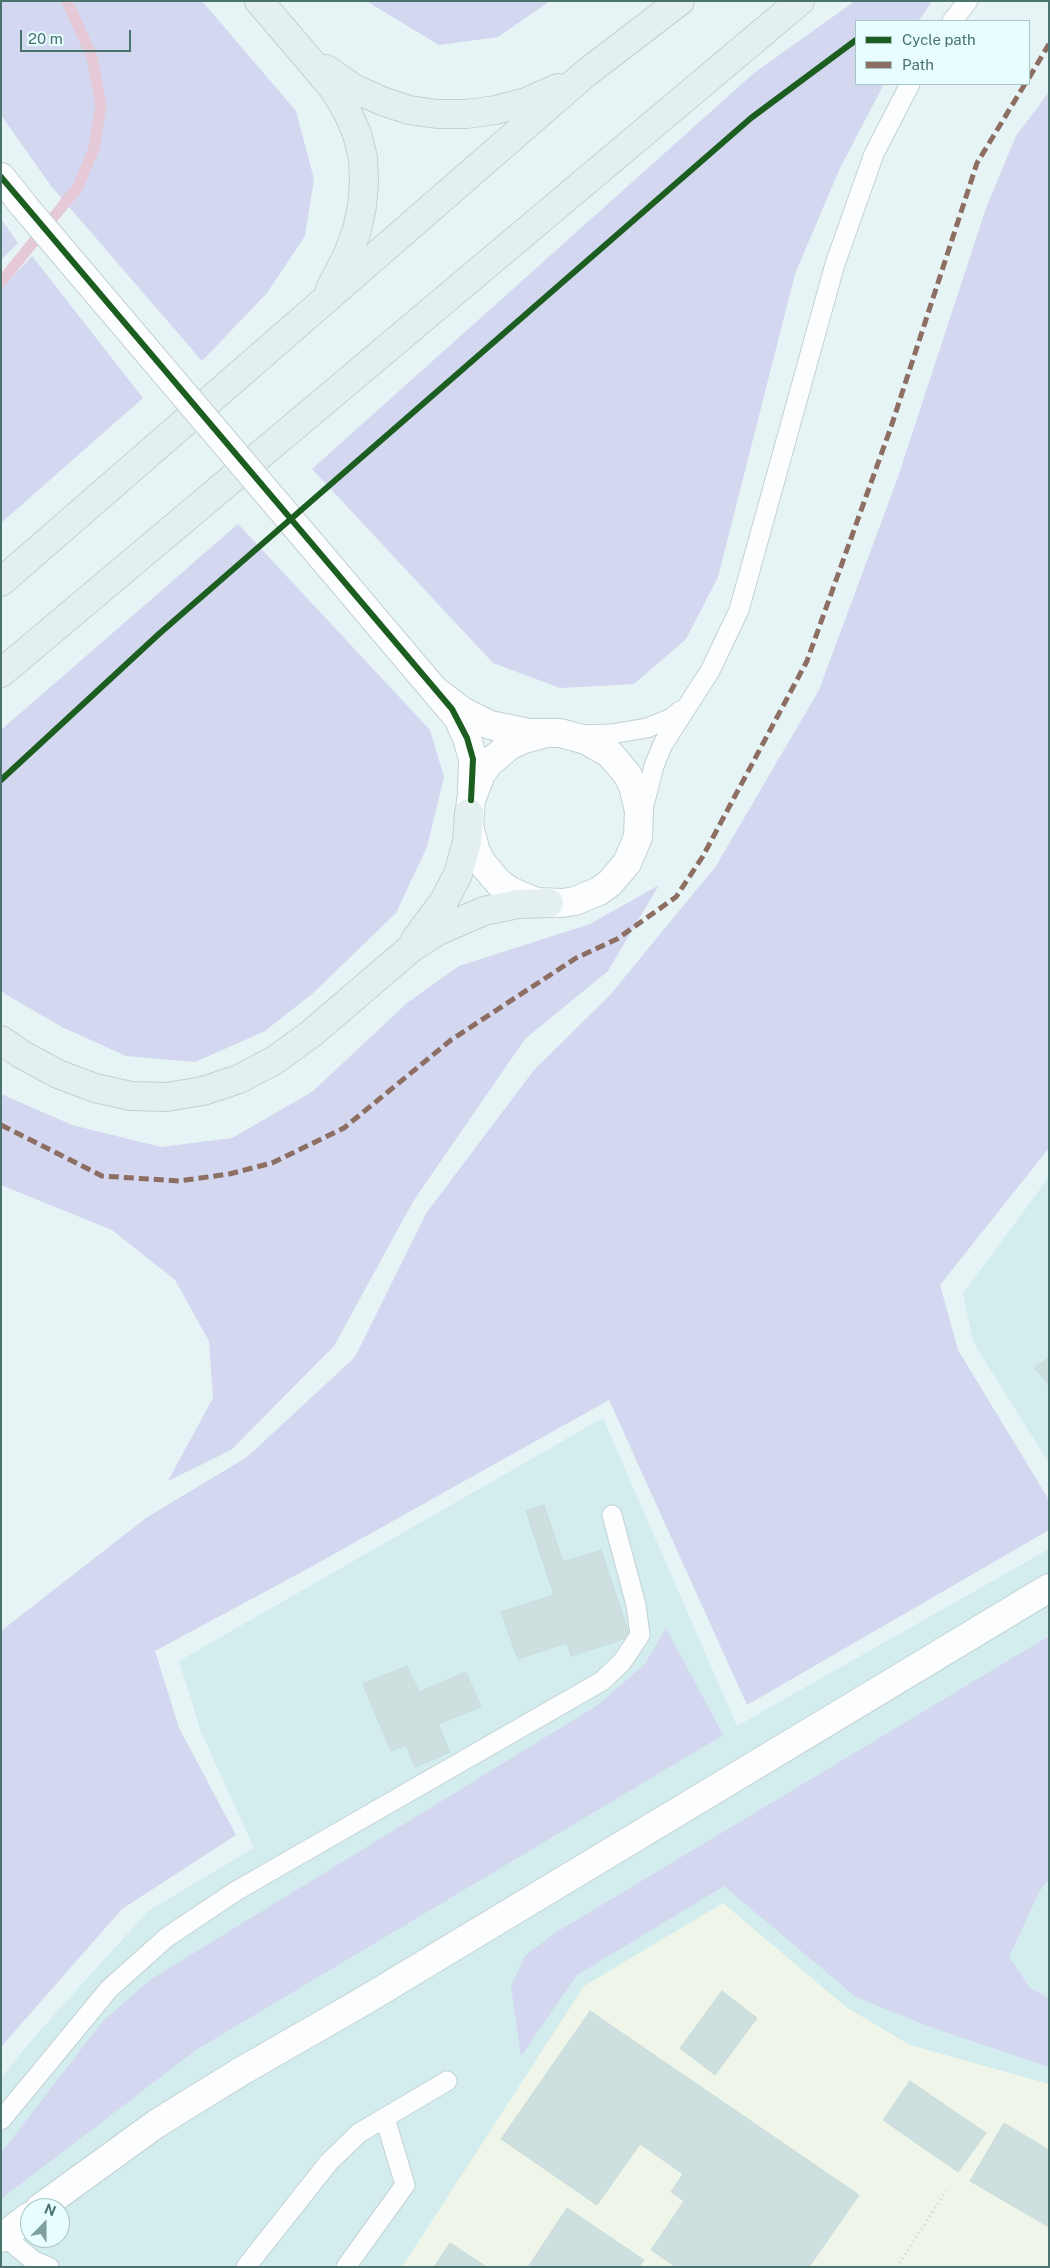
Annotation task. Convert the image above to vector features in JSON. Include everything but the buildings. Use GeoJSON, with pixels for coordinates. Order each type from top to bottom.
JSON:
{"type":"FeatureCollection","features":[{"type":"Feature","properties":{"kind":"highway"},"geometry":{"type":"LineString","coordinates":[[259,1],[333,88],[347,111],[357,134],[363,158],[364,182],[357,230],[336,279],[321,303]]}},
{"type":"Feature","properties":{"kind":"highway"},"geometry":{"type":"LineString","coordinates":[[1,582],[586,73],[680,1]]}},
{"type":"Feature","properties":{"kind":"highway"},"geometry":{"type":"LineString","coordinates":[[1,674],[800,1]]}},
{"type":"Feature","properties":{"kind":"highway"},"geometry":{"type":"LineString","coordinates":[[300,48],[330,73],[355,89],[409,110],[437,114],[476,112],[526,102],[586,73]]}},
{"type":"Feature","properties":{"kind":"highway"},"geometry":{"type":"LineString","coordinates":[[387,968],[417,938],[436,914],[451,888],[463,858],[470,806]]}},
{"type":"Feature","properties":{"kind":"highway"},"geometry":{"type":"LineString","coordinates":[[1,1040],[58,1074],[95,1088],[131,1096],[167,1097],[203,1091],[239,1079],[275,1060],[312,1033],[387,968],[424,940],[468,917],[500,907],[549,903]]}},
{"type":"Feature","properties":{"kind":"street"},"geometry":{"type":"LineString","coordinates":[[1,177],[458,718],[470,748],[474,770],[469,826],[476,852],[489,874],[510,891],[536,902],[549,903],[575,901],[588,897],[610,883],[631,857],[638,838],[640,811],[635,792],[619,763],[599,746],[573,736],[515,731],[490,725],[462,711],[437,692]]}},
{"type":"Feature","properties":{"kind":"street"},"geometry":{"type":"LineString","coordinates":[[470,806],[481,774],[498,754],[520,740],[546,733]]}},
{"type":"Feature","properties":{"kind":"street"},"geometry":{"type":"LineString","coordinates":[[54,2198],[156,2124],[240,2072],[371,1997],[1049,1588]]}},
{"type":"Feature","properties":{"kind":"street"},"geometry":{"type":"LineString","coordinates":[[3,2237],[20,2224]]}},
{"type":"Feature","properties":{"kind":"lane"},"geometry":{"type":"LineString","coordinates":[[953,20],[968,1]]}},
{"type":"Feature","properties":{"kind":"lane"},"geometry":{"type":"LineString","coordinates":[[639,824],[650,777],[658,755],[668,734],[692,700],[726,641],[745,595],[835,264],[874,154],[909,85]]}},
{"type":"Feature","properties":{"kind":"lane"},"geometry":{"type":"LineString","coordinates":[[573,736],[611,734],[647,728],[672,718],[692,700]]}},
{"type":"Feature","properties":{"kind":"lane"},"geometry":{"type":"LineString","coordinates":[[1,2120],[109,1989],[166,1938],[236,1890],[602,1681],[622,1662],[640,1635],[636,1605],[612,1515]]}},
{"type":"Feature","properties":{"kind":"lane"},"geometry":{"type":"LineString","coordinates":[[246,2267],[330,2162],[359,2133],[447,2081]]}},
{"type":"Feature","properties":{"kind":"lane"},"geometry":{"type":"LineString","coordinates":[[346,2267],[405,2186],[385,2118]]}},
{"type":"Feature","properties":{"kind":"lane"},"geometry":{"type":"LineString","coordinates":[[3,2237],[34,2260],[49,2267]]}},
{"type":"Feature","properties":{"kind":"path"},"geometry":{"type":"LineString","coordinates":[[897,2267],[946,2191]]}},
{"type":"Feature","properties":{"kind":"shaded area"},"geometry":{"type":"Polygon","coordinates":[[[1,1],[202,1],[296,111],[314,179],[305,236],[267,293],[202,361],[51,186],[1,115],[1,1]]]}},
{"type":"Feature","properties":{"kind":"shaded area"},"geometry":{"type":"Polygon","coordinates":[[[366,1],[550,1],[498,37],[439,45],[366,1]]]}},
{"type":"Feature","properties":{"kind":"shaded area"},"geometry":{"type":"Polygon","coordinates":[[[855,1],[932,1],[920,20],[855,20],[855,85],[883,85],[840,168],[795,274],[718,577],[686,639],[634,684],[560,688],[493,663],[312,469],[754,73],[855,1]]]}},
{"type":"Feature","properties":{"kind":"shaded area"},"geometry":{"type":"Polygon","coordinates":[[[1049,92],[1049,1148],[940,1285],[958,1350],[1049,1500],[1049,1530],[747,1705],[609,1400],[309,1568],[155,1651],[179,1728],[236,1835],[122,1909],[1,2047],[1,1631],[146,1518],[247,1457],[355,1357],[427,1212],[534,1070],[610,995],[716,866],[819,690],[898,477],[986,208],[1016,136],[1049,92]]]}},
{"type":"Feature","properties":{"kind":"shaded area"},"geometry":{"type":"Polygon","coordinates":[[[1,219],[18,243],[1,260],[1,219]]]}},
{"type":"Feature","properties":{"kind":"shaded area"},"geometry":{"type":"Polygon","coordinates":[[[32,256],[143,398],[1,523],[1,289],[32,256]]]}},
{"type":"Feature","properties":{"kind":"shaded area"},"geometry":{"type":"Polygon","coordinates":[[[238,524],[430,730],[444,777],[427,847],[396,913],[312,994],[265,1031],[195,1062],[126,1056],[64,1028],[1,990],[1,730],[238,524]]]}},
{"type":"Feature","properties":{"kind":"shaded area"},"geometry":{"type":"Polygon","coordinates":[[[659,885],[608,971],[525,1039],[414,1200],[334,1346],[231,1450],[168,1481],[213,1398],[209,1341],[175,1280],[112,1230],[1,1185],[1,1094],[72,1125],[161,1147],[232,1138],[312,1092],[407,1003],[459,966],[590,924],[659,885]]]}},
{"type":"Feature","properties":{"kind":"shaded area"},"geometry":{"type":"Polygon","coordinates":[[[1049,1177],[1049,1463],[973,1342],[963,1293],[1049,1177]]]}},
{"type":"Feature","properties":{"kind":"shaded area"},"geometry":{"type":"Polygon","coordinates":[[[603,1418],[737,1726],[1049,1549],[1049,2267],[1,2267],[1,2078],[36,2035],[148,1911],[254,1848],[201,1732],[179,1661],[603,1418]]]}},
{"type":"Feature","properties":{"kind":"shaded area"},"geometry":{"type":"Polygon","coordinates":[[[666,1628],[723,1735],[196,2050],[1,2199],[1,2153],[103,2021],[150,1980],[598,1705],[645,1664],[666,1628]]]}},
{"type":"Feature","properties":{"kind":"shaded area"},"geometry":{"type":"Polygon","coordinates":[[[1049,1636],[1049,1879],[1039,1892],[1009,1957],[1030,1988],[1049,1998],[1049,2067],[928,2026],[856,1997],[724,1886],[577,1975],[521,2056],[511,1986],[525,1956],[555,1933],[1049,1636]]]}},
{"type":"Feature","properties":{"kind":"shaded area"},"geometry":{"type":"Polygon","coordinates":[[[723,1903],[846,2007],[910,2045],[1049,2084],[1049,2267],[402,2267],[584,1986],[723,1903]]]}},
{"type":"Feature","properties":{"kind":"waterway"},"geometry":{"type":"LineString","coordinates":[[1,282],[78,187],[94,148],[101,105],[92,57],[67,1]]}},
{"type":"Feature","properties":{"kind":"marked path"},"geometry":{"type":"LineString","coordinates":[[1030,76],[1049,44]]}},
{"type":"Feature","properties":{"kind":"marked path"},"geometry":{"type":"LineString","coordinates":[[1,1125],[102,1176],[179,1181],[229,1174],[272,1163],[344,1128],[451,1040],[576,958],[617,939],[676,897],[703,856],[807,661],[891,427],[977,163],[1024,85]]}},
{"type":"Feature","properties":{"kind":"cycle path"},"geometry":{"type":"LineString","coordinates":[[1,780],[160,633],[751,118],[855,41]]}},
{"type":"Feature","properties":{"kind":"cycle path"},"geometry":{"type":"LineString","coordinates":[[1,177],[452,709],[467,738],[473,759],[471,800]]}}]}
